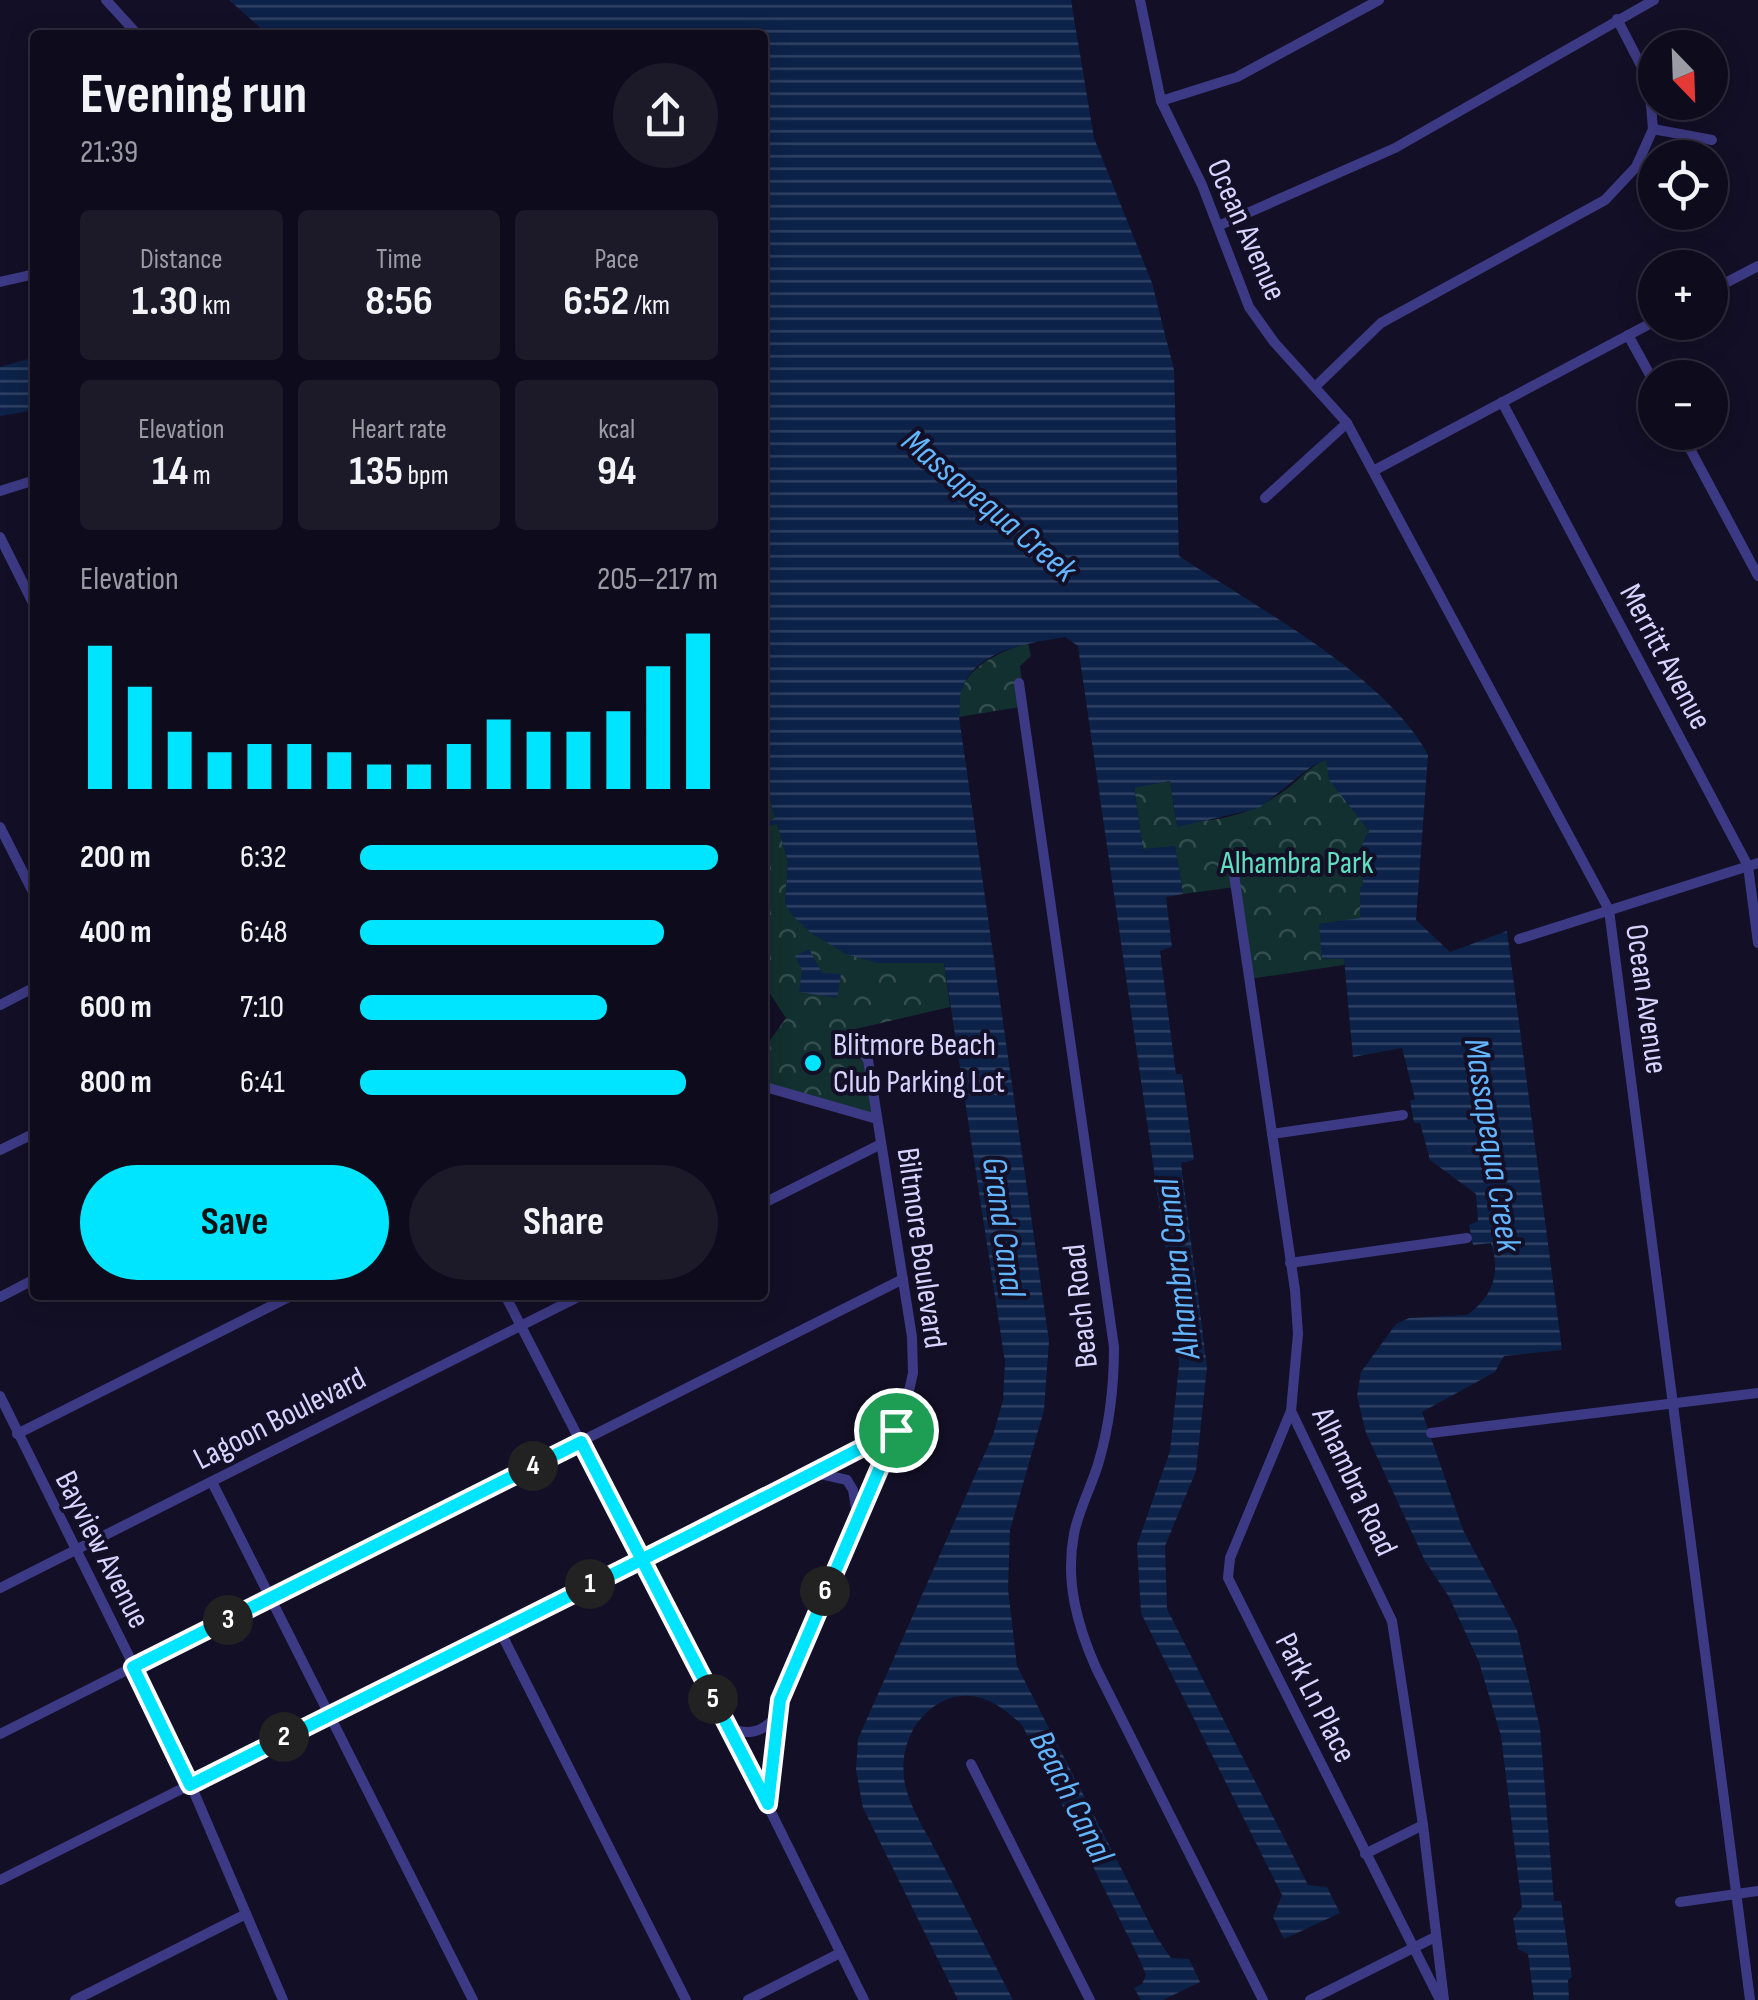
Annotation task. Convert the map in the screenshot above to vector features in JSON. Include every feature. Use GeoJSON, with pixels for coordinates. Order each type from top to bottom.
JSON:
{"type":"FeatureCollection","features":[{"type":"Feature","properties":{"kind":"street"},"geometry":{"type":"LineString","coordinates":[[106,0],[133,30]]}},
{"type":"Feature","properties":{"kind":"street","name":"Ocean Avenue"},"geometry":{"type":"LineString","coordinates":[[1140,0],[1162,101],[1250,307],[1260,326],[1347,423],[1609,910],[1750,2000]]}},
{"type":"Feature","properties":{"kind":"street"},"geometry":{"type":"LineString","coordinates":[[1162,101],[1237,77],[1379,0]]}},
{"type":"Feature","properties":{"kind":"street"},"geometry":{"type":"LineString","coordinates":[[1218,226],[1395,148],[1654,0]]}},
{"type":"Feature","properties":{"kind":"street"},"geometry":{"type":"LineString","coordinates":[[1316,386],[1380,323],[1605,200],[1636,167],[1653,129],[1649,81],[1617,19]]}},
{"type":"Feature","properties":{"kind":"street"},"geometry":{"type":"LineString","coordinates":[[1653,129],[1712,140]]}},
{"type":"Feature","properties":{"kind":"street"},"geometry":{"type":"LineString","coordinates":[[1728,283],[1757,269]]}},
{"type":"Feature","properties":{"kind":"street"},"geometry":{"type":"LineString","coordinates":[[0,282],[30,275]]}},
{"type":"Feature","properties":{"kind":"street"},"geometry":{"type":"LineString","coordinates":[[1374,470],[1638,330]]}},
{"type":"Feature","properties":{"kind":"street"},"geometry":{"type":"LineString","coordinates":[[1628,335],[1642,360]]}},
{"type":"Feature","properties":{"kind":"street","name":"Merritt Avenue"},"geometry":{"type":"LineString","coordinates":[[1502,402],[1753,864],[1758,943]]}},
{"type":"Feature","properties":{"kind":"street"},"geometry":{"type":"LineString","coordinates":[[1265,498],[1347,423]]}},
{"type":"Feature","properties":{"kind":"street"},"geometry":{"type":"LineString","coordinates":[[1691,450],[1758,576]]}},
{"type":"Feature","properties":{"kind":"street"},"geometry":{"type":"LineString","coordinates":[[0,491],[30,482]]}},
{"type":"Feature","properties":{"kind":"street"},"geometry":{"type":"LineString","coordinates":[[0,537],[30,597]]}},
{"type":"Feature","properties":{"kind":"street","name":"Beach Road"},"geometry":{"type":"LineString","coordinates":[[1019,683],[1114,1346],[1106,1432],[1074,1537],[1071,1577],[1075,1611],[1096,1668],[1263,2000]]}},
{"type":"Feature","properties":{"kind":"street"},"geometry":{"type":"LineString","coordinates":[[0,827],[30,886]]}},
{"type":"Feature","properties":{"kind":"street","name":"Alhambra Road"},"geometry":{"type":"LineString","coordinates":[[1232,861],[1298,1334],[1291,1411],[1392,1621],[1424,1825],[1442,2000]]}},
{"type":"Feature","properties":{"kind":"street"},"geometry":{"type":"LineString","coordinates":[[1518,939],[1753,864]]}},
{"type":"Feature","properties":{"kind":"street"},"geometry":{"type":"LineString","coordinates":[[0,1005],[30,990]]}},
{"type":"Feature","properties":{"kind":"street"},"geometry":{"type":"LineString","coordinates":[[855,1040],[868,1060],[877,1118]]}},
{"type":"Feature","properties":{"kind":"street","name":"Biltmore Boulevard"},"geometry":{"type":"LineString","coordinates":[[768,1088],[877,1118],[913,1373],[896,1430],[780,1700],[768,1804]]}},
{"type":"Feature","properties":{"kind":"street"},"geometry":{"type":"LineString","coordinates":[[1272,1134],[1404,1115]]}},
{"type":"Feature","properties":{"kind":"street"},"geometry":{"type":"LineString","coordinates":[[0,1150],[30,1135]]}},
{"type":"Feature","properties":{"kind":"street"},"geometry":{"type":"LineString","coordinates":[[768,1201],[881,1144]]}},
{"type":"Feature","properties":{"kind":"street"},"geometry":{"type":"LineString","coordinates":[[1290,1263],[1467,1238]]}},
{"type":"Feature","properties":{"kind":"street"},"geometry":{"type":"LineString","coordinates":[[0,1734],[902,1279]]}},
{"type":"Feature","properties":{"kind":"street"},"geometry":{"type":"LineString","coordinates":[[0,1297],[30,1282]]}},
{"type":"Feature","properties":{"kind":"street"},"geometry":{"type":"LineString","coordinates":[[16,1434],[283,1300]]}},
{"type":"Feature","properties":{"kind":"street"},"geometry":{"type":"LineString","coordinates":[[508,1300],[768,1804],[864,2000]]}},
{"type":"Feature","properties":{"kind":"street","name":"Lagoon Boulevard"},"geometry":{"type":"LineString","coordinates":[[0,1588],[572,1300]]}},
{"type":"Feature","properties":{"kind":"street"},"geometry":{"type":"LineString","coordinates":[[1431,1432],[1758,1392]]}},
{"type":"Feature","properties":{"kind":"street","name":"Bayview Avenue"},"geometry":{"type":"LineString","coordinates":[[0,1396],[190,1785],[283,2000]]}},
{"type":"Feature","properties":{"kind":"street","name":"Park Ln Place"},"geometry":{"type":"LineString","coordinates":[[1291,1411],[1230,1558],[1228,1578],[1442,2000]]}},
{"type":"Feature","properties":{"kind":"street"},"geometry":{"type":"LineString","coordinates":[[0,1880],[896,1430]]}},
{"type":"Feature","properties":{"kind":"street"},"geometry":{"type":"LineString","coordinates":[[815,1472],[847,1480],[857,1515]]}},
{"type":"Feature","properties":{"kind":"street"},"geometry":{"type":"LineString","coordinates":[[212,1482],[473,2000]]}},
{"type":"Feature","properties":{"kind":"street"},"geometry":{"type":"LineString","coordinates":[[499,1629],[686,2000]]}},
{"type":"Feature","properties":{"kind":"street"},"geometry":{"type":"LineString","coordinates":[[728,1727],[744,1733],[756,1732],[776,1717]]}},
{"type":"Feature","properties":{"kind":"street"},"geometry":{"type":"LineString","coordinates":[[970,1764],[1090,2000]]}},
{"type":"Feature","properties":{"kind":"street"},"geometry":{"type":"LineString","coordinates":[[1365,1854],[1424,1825]]}},
{"type":"Feature","properties":{"kind":"street"},"geometry":{"type":"LineString","coordinates":[[1680,1902],[1758,1891]]}},
{"type":"Feature","properties":{"kind":"street"},"geometry":{"type":"LineString","coordinates":[[75,2000],[246,1914]]}},
{"type":"Feature","properties":{"kind":"street"},"geometry":{"type":"LineString","coordinates":[[1310,2000],[1435,1938]]}},
{"type":"Feature","properties":{"kind":"street"},"geometry":{"type":"LineString","coordinates":[[748,2000],[840,1954]]}},
{"type":"Feature","properties":{"kind":"green space"},"geometry":{"type":"Polygon","coordinates":[[[1028,643],[1031,656],[1020,666],[1025,706],[959,717],[960,694],[972,673],[999,654],[1028,643]]]}},
{"type":"Feature","properties":{"kind":"green space","name":"Alhambra Park"},"geometry":{"type":"Polygon","coordinates":[[[1327,759],[1330,780],[1369,831],[1361,847],[1360,918],[1344,965],[1249,979],[1235,887],[1183,894],[1175,846],[1143,850],[1134,787],[1170,781],[1176,820],[1221,818],[1263,804],[1327,759]]]}},
{"type":"Feature","properties":{"kind":"green space"},"geometry":{"type":"Polygon","coordinates":[[[768,791],[776,818],[768,820],[768,791]]]}},
{"type":"Feature","properties":{"kind":"green space"},"geometry":{"type":"Polygon","coordinates":[[[777,823],[788,861],[785,904],[944,963],[950,1007],[851,1030],[851,1038],[863,1053],[874,1116],[768,1084],[768,1043],[786,1018],[768,991],[768,826],[777,823]]]}},
{"type":"Feature","properties":{"kind":"water"},"geometry":{"type":"Polygon","coordinates":[[[229,0],[1071,0],[1094,138],[1152,283],[1174,370],[1179,556],[1351,671],[1409,726],[1428,755],[1416,920],[1450,952],[1507,931],[1562,1350],[1504,1356],[1495,1372],[1422,1412],[1463,1530],[1517,1630],[1540,1728],[1554,1901],[1561,1901],[1572,1977],[1568,1980],[1569,2000],[1534,2000],[1528,1954],[1518,1949],[1513,1919],[1522,1907],[1501,1736],[1479,1662],[1449,1597],[1425,1561],[1366,1433],[1357,1396],[1361,1372],[1396,1324],[1409,1318],[1467,1315],[1489,1292],[1495,1264],[1491,1243],[1473,1245],[1469,1225],[1478,1221],[1476,1194],[1430,1160],[1420,1123],[1414,1123],[1410,1101],[1415,1099],[1402,1048],[1353,1057],[1344,959],[1322,959],[1319,924],[1360,918],[1361,847],[1369,831],[1329,780],[1326,760],[1312,766],[1259,808],[1177,827],[1170,781],[1134,788],[1143,849],[1175,846],[1183,894],[1166,897],[1172,947],[1160,951],[1176,1074],[1182,1074],[1194,1160],[1181,1163],[1207,1367],[1196,1471],[1165,1546],[1167,1609],[1308,1885],[1327,1887],[1340,1913],[1284,1939],[1273,1917],[1282,1895],[1141,1613],[1137,1545],[1170,1451],[1179,1365],[1177,1329],[1078,646],[1065,637],[1004,651],[977,667],[961,692],[959,717],[1049,1341],[1044,1410],[1010,1530],[1008,1589],[1017,1666],[1157,1938],[1171,1958],[1189,1959],[1200,1982],[1163,2000],[1141,2000],[1134,1988],[1142,1984],[1146,1975],[1139,1958],[1022,1725],[989,1701],[959,1696],[935,1706],[915,1726],[903,1766],[914,1811],[1013,2000],[958,2000],[863,1808],[856,1770],[858,1739],[993,1435],[1003,1400],[1005,1362],[944,963],[877,963],[846,954],[811,933],[785,904],[788,861],[777,824],[768,826],[768,821],[775,818],[768,793],[768,30],[263,30],[229,0]]]}},
{"type":"Feature","properties":{"kind":"water"},"geometry":{"type":"Polygon","coordinates":[[[30,358],[30,411],[0,416],[0,367],[30,358]]]}},
{"type":"Feature","properties":{"kind":"water"},"geometry":{"type":"Polygon","coordinates":[[[809,949],[822,973],[841,974],[837,998],[799,992],[802,970],[795,956],[809,949]]]}},
{"type":"Feature","properties":{"kind":"place","name":"Blitmore Beach Club Parking Lot"},"geometry":{"type":"Point","coordinates":[813,1063]}},
{"type":"Feature","properties":{"kind":"route"},"geometry":{"type":"LineString","coordinates":[[896,1430],[780,1700],[768,1804],[641,1558],[581,1442],[133,1667],[190,1785],[641,1558],[815,1472],[896,1430]]}},
{"type":"Feature","properties":{"kind":"water label","name":"Massapequa Creek"},"geometry":{"type":"Point","coordinates":[989,506]}},
{"type":"Feature","properties":{"kind":"water label","name":"Massapequa Creek"},"geometry":{"type":"Point","coordinates":[1492,1145]}},
{"type":"Feature","properties":{"kind":"water label","name":"Grand Canal"},"geometry":{"type":"Point","coordinates":[1003,1227]}},
{"type":"Feature","properties":{"kind":"water label","name":"Alhambra Canal"},"geometry":{"type":"Point","coordinates":[1178,1269]}},
{"type":"Feature","properties":{"kind":"water label","name":"Beach Canal"},"geometry":{"type":"Point","coordinates":[1071,1797]}}]}
